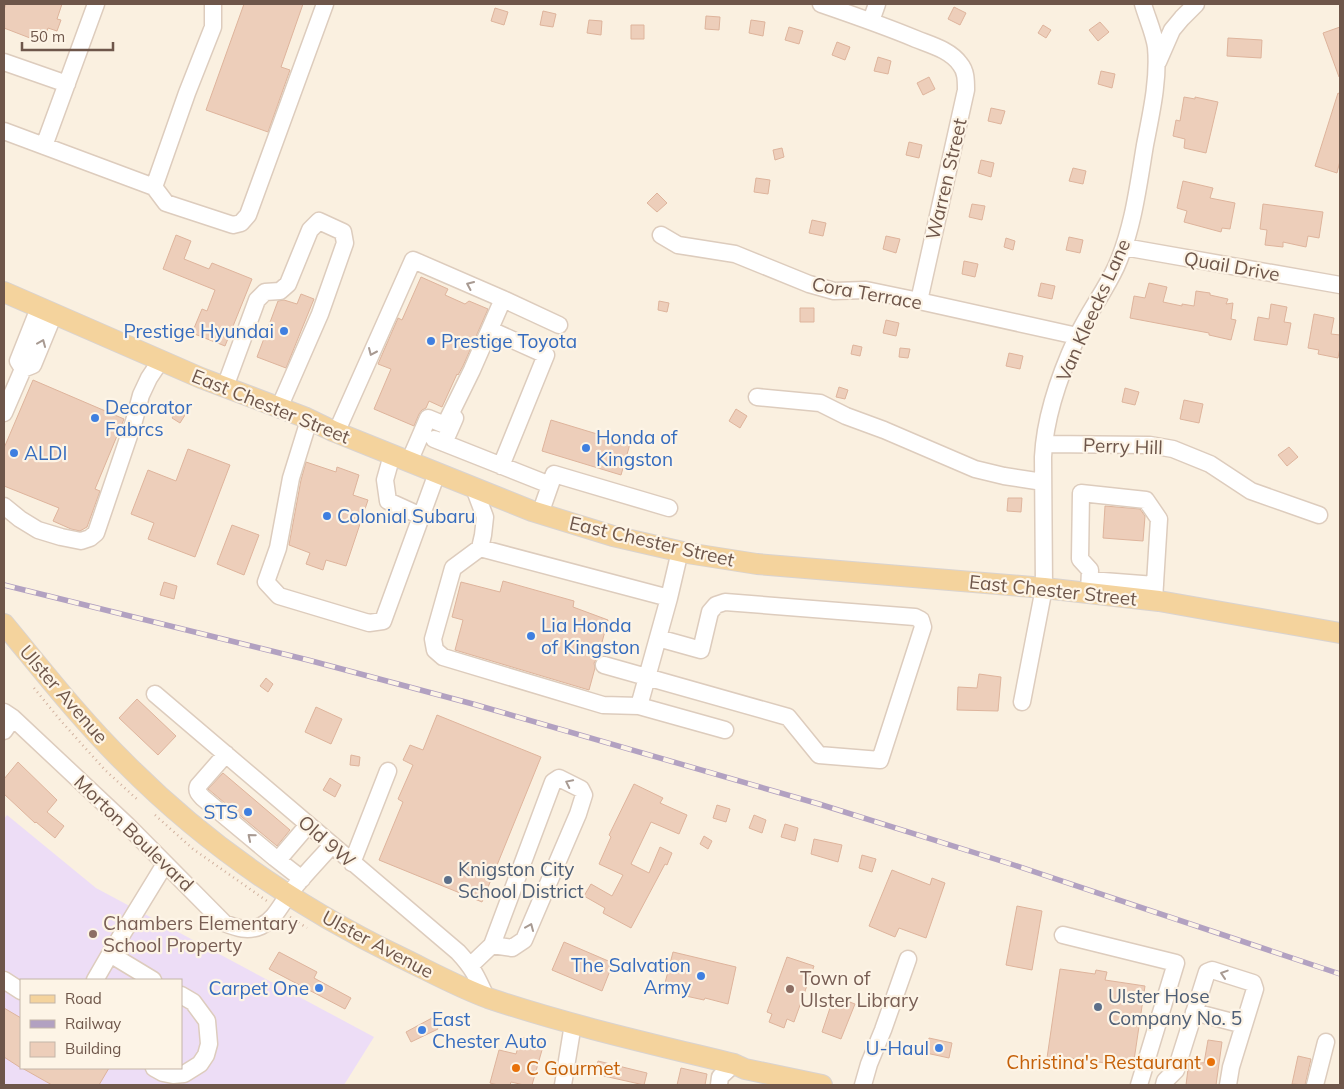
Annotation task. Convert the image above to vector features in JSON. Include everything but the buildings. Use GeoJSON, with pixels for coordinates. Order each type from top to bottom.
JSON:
{"type":"FeatureCollection","features":[{"type":"Feature","properties":{"kind":"main road","name":"East Chester Street"},"geometry":{"type":"LineString","coordinates":[[4,292],[225,387],[400,459],[540,514],[613,536],[680,552],[757,564],[1044,588],[1089,586],[1155,592],[1340,633]]}},
{"type":"Feature","properties":{"kind":"main road","name":"Ulster Avenue"},"geometry":{"type":"LineString","coordinates":[[4,624],[64,697],[125,763],[183,816],[234,857],[289,895],[364,940],[486,997],[573,1024],[734,1064],[745,1069],[822,1085]]}},
{"type":"Feature","properties":{"kind":"street"},"geometry":{"type":"LineString","coordinates":[[44,146],[96,4]]}},
{"type":"Feature","properties":{"kind":"street"},"geometry":{"type":"LineString","coordinates":[[154,187],[187,93],[213,27],[212,4]]}},
{"type":"Feature","properties":{"kind":"street"},"geometry":{"type":"LineString","coordinates":[[4,131],[154,187],[166,203],[233,225],[241,223],[248,215],[324,4]]}},
{"type":"Feature","properties":{"kind":"street"},"geometry":{"type":"LineString","coordinates":[[821,4],[871,21],[878,4]]}},
{"type":"Feature","properties":{"kind":"street","name":"Van Kleecks Lane"},"geometry":{"type":"LineString","coordinates":[[1022,702],[1044,588],[1044,444],[1049,414],[1077,336],[1115,268],[1132,222],[1153,100],[1157,65],[1156,45],[1143,4]]}},
{"type":"Feature","properties":{"kind":"street"},"geometry":{"type":"LineString","coordinates":[[1157,65],[1172,30],[1196,4]]}},
{"type":"Feature","properties":{"kind":"street","name":"Warren Street"},"geometry":{"type":"LineString","coordinates":[[871,21],[944,51],[956,59],[965,74],[966,90],[918,301]]}},
{"type":"Feature","properties":{"kind":"street"},"geometry":{"type":"LineString","coordinates":[[4,62],[67,84]]}},
{"type":"Feature","properties":{"kind":"street"},"geometry":{"type":"LineString","coordinates":[[225,387],[257,300],[266,292],[280,292],[288,284],[310,230],[319,221],[343,232],[345,244],[320,314],[279,408]]}},
{"type":"Feature","properties":{"kind":"street","name":"Cora Terrace"},"geometry":{"type":"LineString","coordinates":[[661,235],[678,245],[735,254],[809,284],[834,291],[866,290],[1077,336]]}},
{"type":"Feature","properties":{"kind":"street","name":"Quail Drive"},"geometry":{"type":"LineString","coordinates":[[1124,247],[1340,285]]}},
{"type":"Feature","properties":{"kind":"street"},"geometry":{"type":"LineString","coordinates":[[336,432],[413,260],[559,324]]}},
{"type":"Feature","properties":{"kind":"street"},"geometry":{"type":"LineString","coordinates":[[444,443],[506,301]]}},
{"type":"Feature","properties":{"kind":"street"},"geometry":{"type":"LineString","coordinates":[[421,516],[388,501],[385,480],[421,434],[428,418],[445,425],[506,301]]}},
{"type":"Feature","properties":{"kind":"street"},"geometry":{"type":"LineString","coordinates":[[4,414],[23,369],[33,364],[47,311]]}},
{"type":"Feature","properties":{"kind":"street"},"geometry":{"type":"LineString","coordinates":[[494,332],[546,355],[500,466]]}},
{"type":"Feature","properties":{"kind":"street"},"geometry":{"type":"LineString","coordinates":[[4,506],[20,520],[38,530],[81,541],[90,538],[96,533],[141,395],[161,360]]}},
{"type":"Feature","properties":{"kind":"street"},"geometry":{"type":"LineString","coordinates":[[757,397],[820,403],[846,416],[975,469],[1043,482]]}},
{"type":"Feature","properties":{"kind":"street"},"geometry":{"type":"LineString","coordinates":[[309,420],[291,478],[278,548],[266,582],[279,596],[369,623],[383,621],[437,473]]}},
{"type":"Feature","properties":{"kind":"street"},"geometry":{"type":"LineString","coordinates":[[421,434],[550,485]]}},
{"type":"Feature","properties":{"kind":"street","name":"Perry Hill"},"geometry":{"type":"LineString","coordinates":[[1044,444],[1150,445],[1173,449],[1210,464],[1251,491],[1319,515]]}},
{"type":"Feature","properties":{"kind":"street"},"geometry":{"type":"LineString","coordinates":[[540,514],[554,474],[669,508]]}},
{"type":"Feature","properties":{"kind":"street"},"geometry":{"type":"LineString","coordinates":[[474,488],[485,517],[483,534],[480,548],[453,568],[433,639],[435,650],[443,658],[603,705],[639,706],[725,730]]}},
{"type":"Feature","properties":{"kind":"street"},"geometry":{"type":"LineString","coordinates":[[1089,586],[1090,570],[1080,559],[1081,492],[1146,500],[1159,519],[1155,592]]}},
{"type":"Feature","properties":{"kind":"street"},"geometry":{"type":"LineString","coordinates":[[480,548],[669,598]]}},
{"type":"Feature","properties":{"kind":"street"},"geometry":{"type":"LineString","coordinates":[[639,706],[680,552]]}},
{"type":"Feature","properties":{"kind":"street"},"geometry":{"type":"LineString","coordinates":[[604,665],[788,717],[819,755],[880,760],[923,627],[921,620],[915,617],[725,602],[716,605],[710,612],[701,650],[658,638]]}},
{"type":"Feature","properties":{"kind":"street","name":"Old 9W"},"geometry":{"type":"LineString","coordinates":[[155,694],[458,952],[470,966],[486,997]]}},
{"type":"Feature","properties":{"kind":"street"},"geometry":{"type":"LineString","coordinates":[[4,731],[9,715]]}},
{"type":"Feature","properties":{"kind":"street","name":"Morton Boulevard"},"geometry":{"type":"LineString","coordinates":[[9,715],[127,825],[224,923],[246,930],[260,927],[267,922],[332,845]]}},
{"type":"Feature","properties":{"kind":"street"},"geometry":{"type":"LineString","coordinates":[[226,754],[198,786],[198,792],[302,879]]}},
{"type":"Feature","properties":{"kind":"street"},"geometry":{"type":"LineString","coordinates":[[352,863],[388,771]]}},
{"type":"Feature","properties":{"kind":"street"},"geometry":{"type":"LineString","coordinates":[[470,966],[492,945],[552,782],[559,778],[581,789],[584,795],[578,814],[524,940],[512,948],[492,945]]}},
{"type":"Feature","properties":{"kind":"street"},"geometry":{"type":"LineString","coordinates":[[278,860],[308,825]]}},
{"type":"Feature","properties":{"kind":"street"},"geometry":{"type":"LineString","coordinates":[[96,979],[165,864]]}},
{"type":"Feature","properties":{"kind":"street"},"geometry":{"type":"LineString","coordinates":[[1063,935],[1176,963],[1139,1085]]}},
{"type":"Feature","properties":{"kind":"street"},"geometry":{"type":"LineString","coordinates":[[110,954],[151,979]]}},
{"type":"Feature","properties":{"kind":"street"},"geometry":{"type":"LineString","coordinates":[[863,1085],[908,959]]}},
{"type":"Feature","properties":{"kind":"street"},"geometry":{"type":"LineString","coordinates":[[1164,1085],[1165,1081],[1176,1070],[1207,972],[1212,970],[1253,983],[1255,988],[1231,1067],[1228,1085]]}},
{"type":"Feature","properties":{"kind":"street"},"geometry":{"type":"LineString","coordinates":[[4,980],[20,990]]}},
{"type":"Feature","properties":{"kind":"street"},"geometry":{"type":"LineString","coordinates":[[156,1069],[173,1075],[184,1074],[200,1064],[206,1055],[209,1044],[207,1021],[193,1002],[182,996]]}},
{"type":"Feature","properties":{"kind":"street"},"geometry":{"type":"LineString","coordinates":[[1194,1012],[1244,1024]]}},
{"type":"Feature","properties":{"kind":"street"},"geometry":{"type":"LineString","coordinates":[[563,1085],[573,1024]]}},
{"type":"Feature","properties":{"kind":"street"},"geometry":{"type":"LineString","coordinates":[[1315,1085],[1326,1042]]}},
{"type":"Feature","properties":{"kind":"street"},"geometry":{"type":"LineString","coordinates":[[719,1085],[720,1076],[734,1064]]}},
{"type":"Feature","properties":{"kind":"shaded area","name":"Chambers Elementary School Property"},"geometry":{"type":"Polygon","coordinates":[[[7,815],[96,888],[374,1037],[344,1085],[4,1085],[4,819],[7,815]]]}},
{"type":"Feature","properties":{"kind":"railway"},"geometry":{"type":"LineString","coordinates":[[4,585],[308,660],[473,704],[819,804],[1014,865],[1340,974]]}},
{"type":"Feature","properties":{"kind":"place","name":"Prestige Hyundai"},"geometry":{"type":"Point","coordinates":[284,331]}},
{"type":"Feature","properties":{"kind":"place","name":"Prestige Toyota"},"geometry":{"type":"Point","coordinates":[431,341]}},
{"type":"Feature","properties":{"kind":"place","name":"Decorator Fabrcs"},"geometry":{"type":"Point","coordinates":[95,418]}},
{"type":"Feature","properties":{"kind":"place","name":"Honda of Kingston"},"geometry":{"type":"Point","coordinates":[586,448]}},
{"type":"Feature","properties":{"kind":"place","name":"ALDI"},"geometry":{"type":"Point","coordinates":[14,453]}},
{"type":"Feature","properties":{"kind":"place","name":"Colonial Subaru"},"geometry":{"type":"Point","coordinates":[327,516]}},
{"type":"Feature","properties":{"kind":"place","name":"Lia Honda of Kingston"},"geometry":{"type":"Point","coordinates":[531,636]}},
{"type":"Feature","properties":{"kind":"place","name":"STS"},"geometry":{"type":"Point","coordinates":[248,812]}},
{"type":"Feature","properties":{"kind":"place","name":"Knigston City School District"},"geometry":{"type":"Point","coordinates":[448,880]}},
{"type":"Feature","properties":{"kind":"place","name":"Chambers Elementary School Property"},"geometry":{"type":"Point","coordinates":[93,934]}},
{"type":"Feature","properties":{"kind":"place","name":"The Salvation Army"},"geometry":{"type":"Point","coordinates":[701,976]}},
{"type":"Feature","properties":{"kind":"place","name":"Carpet One"},"geometry":{"type":"Point","coordinates":[319,988]}},
{"type":"Feature","properties":{"kind":"place","name":"Town of Ulster Library"},"geometry":{"type":"Point","coordinates":[790,989]}},
{"type":"Feature","properties":{"kind":"place","name":"Ulster Hose Company No. 5"},"geometry":{"type":"Point","coordinates":[1098,1007]}},
{"type":"Feature","properties":{"kind":"place","name":"East Chester Auto"},"geometry":{"type":"Point","coordinates":[422,1030]}},
{"type":"Feature","properties":{"kind":"place","name":"U-Haul"},"geometry":{"type":"Point","coordinates":[939,1048]}},
{"type":"Feature","properties":{"kind":"place","name":"Christina's Restaurant"},"geometry":{"type":"Point","coordinates":[1211,1062]}},
{"type":"Feature","properties":{"kind":"place","name":"C Gourmet"},"geometry":{"type":"Point","coordinates":[516,1068]}}]}
